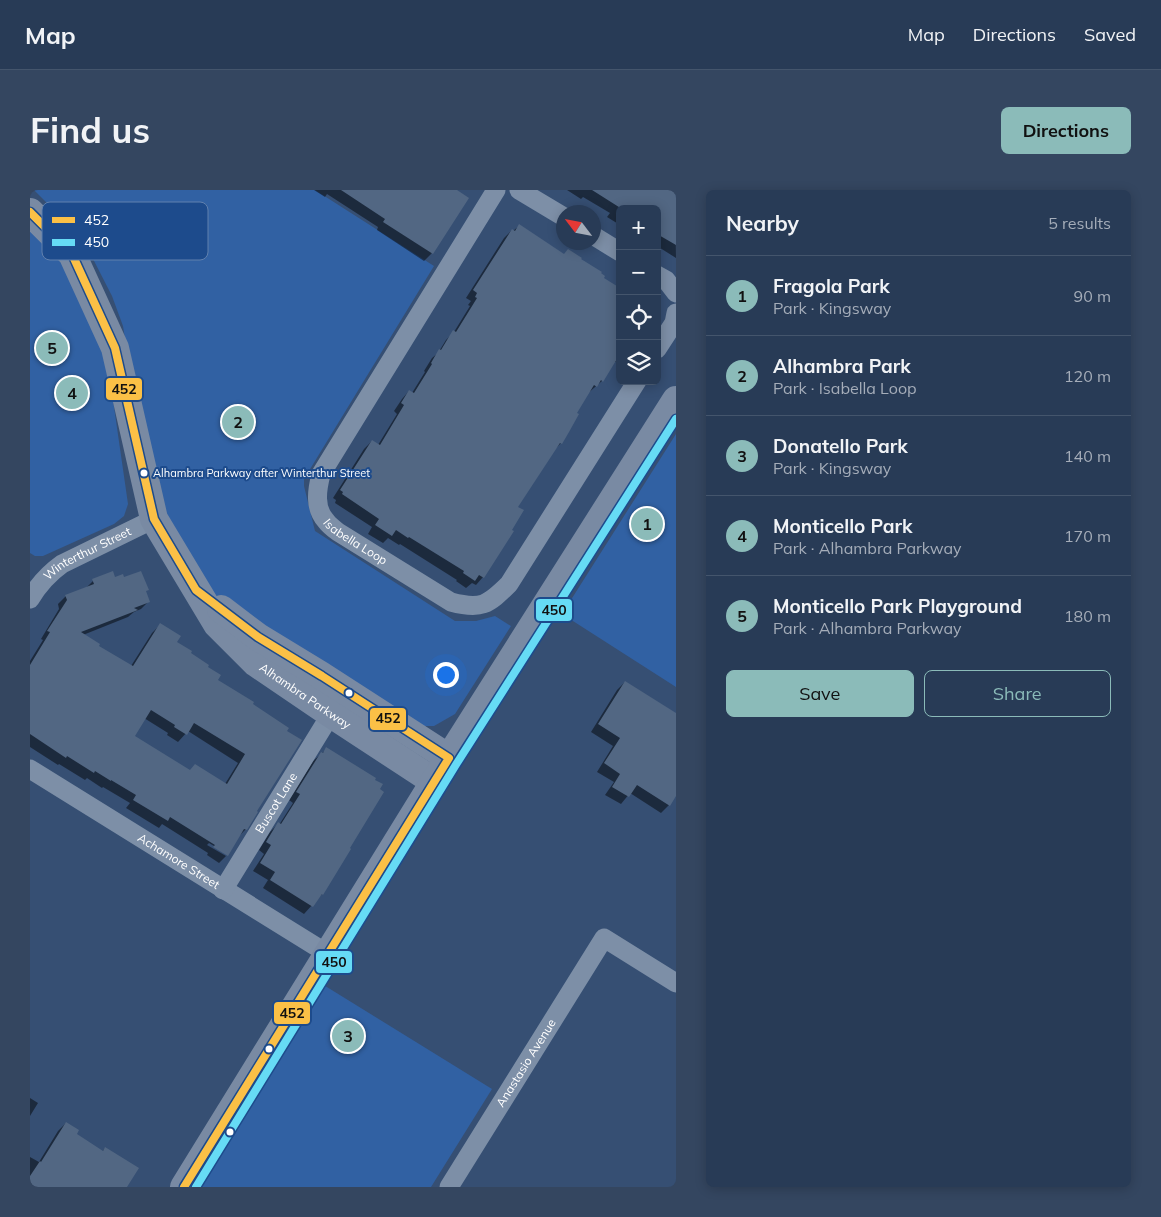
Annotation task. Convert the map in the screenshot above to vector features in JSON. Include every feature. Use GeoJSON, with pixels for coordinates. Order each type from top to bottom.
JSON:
{"type":"FeatureCollection","features":[{"type":"Feature","properties":{"kind":"street","name":"Isabella Loop"},"geometry":{"type":"LineString","coordinates":[[496,190],[321,474],[317,491],[318,507],[325,521],[338,532],[451,602],[464,606],[480,605],[495,598],[509,584],[634,385]]}},
{"type":"Feature","properties":{"kind":"street"},"geometry":{"type":"LineString","coordinates":[[519,190],[556,213]]}},
{"type":"Feature","properties":{"kind":"street","name":"Alhambra Parkway"},"geometry":{"type":"LineString","coordinates":[[30,212],[42,224]]}},
{"type":"Feature","properties":{"kind":"street"},"geometry":{"type":"LineString","coordinates":[[601,240],[617,250]]}},
{"type":"Feature","properties":{"kind":"street","name":"Alhambra Parkway"},"geometry":{"type":"LineString","coordinates":[[75,260],[115,348],[154,519],[217,624],[256,663],[435,782]]}},
{"type":"Feature","properties":{"kind":"street"},"geometry":{"type":"LineString","coordinates":[[661,343],[674,323],[676,313]]}},
{"type":"Feature","properties":{"kind":"street"},"geometry":{"type":"LineString","coordinates":[[184,1187],[449,758],[676,400]]}},
{"type":"Feature","properties":{"kind":"street","name":"Winterthur Street"},"geometry":{"type":"LineString","coordinates":[[30,598],[36,577],[50,572],[62,564],[154,519]]}},
{"type":"Feature","properties":{"kind":"street","name":"Alhambra Parkway"},"geometry":{"type":"LineString","coordinates":[[196,590],[258,636],[449,758]]}},
{"type":"Feature","properties":{"kind":"street","name":"Buscot Lane"},"geometry":{"type":"LineString","coordinates":[[223,890],[331,714]]}},
{"type":"Feature","properties":{"kind":"street","name":"Achamore Street"},"geometry":{"type":"LineString","coordinates":[[30,769],[328,954]]}},
{"type":"Feature","properties":{"kind":"street","name":"Anastasio Avenue"},"geometry":{"type":"LineString","coordinates":[[449,1187],[604,938],[676,983]]}},
{"type":"Feature","properties":{"kind":"shaded area"},"geometry":{"type":"Polygon","coordinates":[[[34,190],[315,190],[434,266],[304,479],[304,486],[315,531],[455,621],[476,621],[495,616],[511,626],[455,714],[434,726],[411,726],[196,590],[154,519],[123,326],[112,296],[94,260],[208,260],[208,202],[46,202],[34,190]]]}},
{"type":"Feature","properties":{"kind":"shaded area"},"geometry":{"type":"Polygon","coordinates":[[[30,230],[42,240],[42,260],[62,260],[93,310],[113,400],[128,504],[124,516],[114,524],[43,556],[35,556],[30,553],[30,230]]]}},
{"type":"Feature","properties":{"kind":"shaded area"},"geometry":{"type":"Polygon","coordinates":[[[676,434],[676,687],[562,614],[676,434]]]}},
{"type":"Feature","properties":{"kind":"shaded area"},"geometry":{"type":"Polygon","coordinates":[[[322,984],[492,1089],[431,1187],[193,1187],[322,984]]]}},
{"type":"Feature","properties":{"kind":"building"},"geometry":{"type":"Polygon","coordinates":[[[341,190],[457,190],[469,198],[433,254],[383,222],[385,219],[341,190]]]}},
{"type":"Feature","properties":{"kind":"building"},"geometry":{"type":"Polygon","coordinates":[[[592,190],[676,190],[676,245],[661,236],[661,205],[616,205],[592,190]]]}},
{"type":"Feature","properties":{"kind":"building"},"geometry":{"type":"Polygon","coordinates":[[[519,224],[556,250],[564,254],[570,250],[602,272],[605,276],[604,278],[616,286],[616,361],[603,382],[601,380],[597,387],[594,385],[577,413],[579,414],[562,444],[560,443],[518,507],[524,510],[512,530],[514,531],[484,578],[479,575],[475,581],[463,573],[464,571],[409,537],[396,530],[392,536],[375,525],[379,519],[342,494],[343,492],[340,490],[372,440],[380,445],[404,405],[401,403],[409,390],[414,393],[439,349],[441,350],[453,330],[456,332],[477,298],[475,297],[477,293],[473,290],[512,229],[515,231],[519,224]]]}},
{"type":"Feature","properties":{"kind":"building"},"geometry":{"type":"Polygon","coordinates":[[[113,571],[115,577],[123,574],[124,577],[141,571],[149,590],[146,591],[150,602],[134,608],[138,610],[81,632],[100,644],[99,646],[133,666],[160,623],[181,636],[177,642],[192,651],[191,653],[221,675],[218,680],[254,702],[253,704],[289,728],[287,731],[302,740],[247,830],[244,829],[228,856],[213,847],[215,845],[170,817],[168,821],[133,800],[136,795],[95,771],[94,773],[67,756],[66,758],[30,734],[30,665],[50,632],[47,631],[67,600],[65,595],[94,584],[92,579],[113,571]],[[151,710],[135,736],[190,770],[195,764],[227,784],[245,754],[194,723],[187,735],[174,727],[175,725],[151,710]]]}},
{"type":"Feature","properties":{"kind":"building"},"geometry":{"type":"Polygon","coordinates":[[[625,681],[676,713],[676,796],[670,806],[637,785],[629,797],[612,787],[620,774],[604,763],[620,738],[598,724],[625,681]]]}},
{"type":"Feature","properties":{"kind":"building"},"geometry":{"type":"Polygon","coordinates":[[[326,747],[376,778],[375,780],[383,784],[380,789],[384,792],[323,895],[313,907],[270,880],[275,872],[260,863],[271,845],[266,842],[278,822],[281,824],[300,794],[296,792],[326,747]]]}},
{"type":"Feature","properties":{"kind":"building"},"geometry":{"type":"Polygon","coordinates":[[[66,1122],[79,1130],[77,1134],[103,1151],[105,1147],[139,1168],[127,1187],[30,1187],[30,1176],[66,1122]]]}},
{"type":"Feature","properties":{"kind":"transit line","name":"452"},"geometry":{"type":"LineString","coordinates":[[30,212],[42,224]]}},
{"type":"Feature","properties":{"kind":"transit line","name":"452"},"geometry":{"type":"LineString","coordinates":[[75,260],[115,348],[154,519],[196,590],[258,637],[449,758],[184,1187]]}},
{"type":"Feature","properties":{"kind":"transit line","name":"450"},"geometry":{"type":"LineString","coordinates":[[196,1187],[457,763],[676,419]]}},
{"type":"Feature","properties":{"kind":"place","name":"Monticello Park Playground"},"geometry":{"type":"Point","coordinates":[52,348]}},
{"type":"Feature","properties":{"kind":"place","name":"Monticello Park"},"geometry":{"type":"Point","coordinates":[72,393]}},
{"type":"Feature","properties":{"kind":"place","name":"Alhambra Park"},"geometry":{"type":"Point","coordinates":[238,422]}},
{"type":"Feature","properties":{"kind":"place","name":"Alhambra Parkway after Winterthur Street"},"geometry":{"type":"Point","coordinates":[144,473]}},
{"type":"Feature","properties":{"kind":"place","name":"Fragola Park"},"geometry":{"type":"Point","coordinates":[647,524]}},
{"type":"Feature","properties":{"kind":"place","name":"Donatello Park"},"geometry":{"type":"Point","coordinates":[348,1036]}}]}
